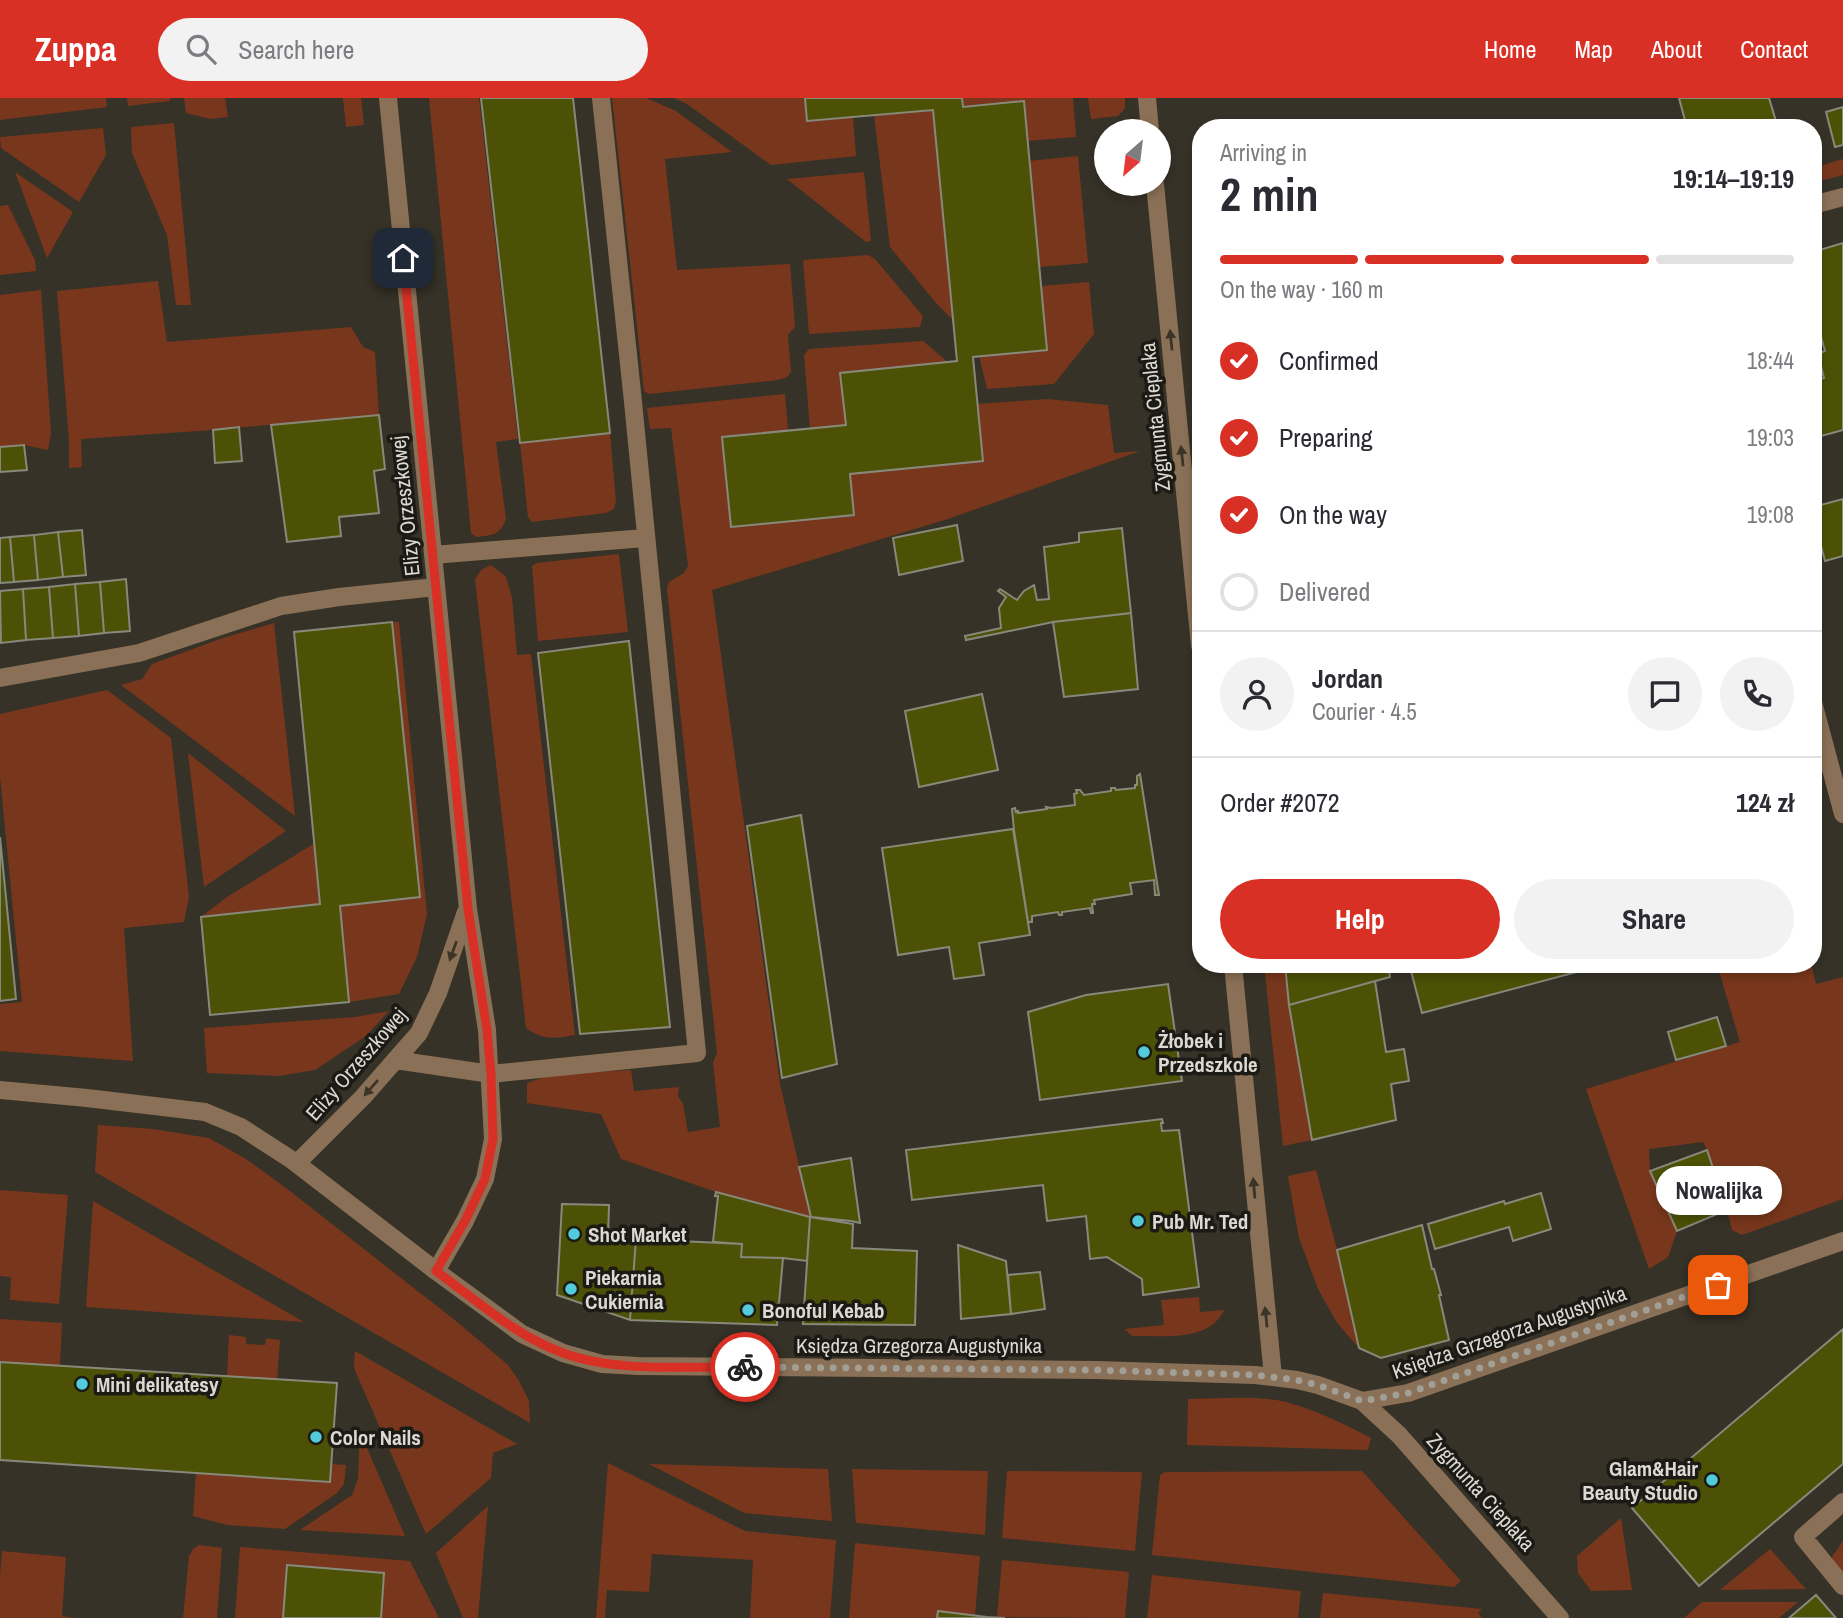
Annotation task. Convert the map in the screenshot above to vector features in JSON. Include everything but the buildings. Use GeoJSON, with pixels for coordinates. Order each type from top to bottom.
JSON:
{"type":"FeatureCollection","features":[{"type":"Feature","properties":{"kind":"street","name":"Elizy Orzeszkowej"},"geometry":{"type":"LineString","coordinates":[[388,98],[468,909],[487,1030],[491,1074],[493,1139],[485,1179],[436,1271]]}},
{"type":"Feature","properties":{"kind":"street"},"geometry":{"type":"LineString","coordinates":[[395,1060],[491,1074],[697,1053],[601,98]]}},
{"type":"Feature","properties":{"kind":"street"},"geometry":{"type":"LineString","coordinates":[[1147,98],[1149,119]]}},
{"type":"Feature","properties":{"kind":"street","name":"Zygmunta Cieplaka"},"geometry":{"type":"LineString","coordinates":[[1156,196],[1192,545]]}},
{"type":"Feature","properties":{"kind":"street"},"geometry":{"type":"LineString","coordinates":[[1822,203],[1843,197]]}},
{"type":"Feature","properties":{"kind":"street"},"geometry":{"type":"LineString","coordinates":[[433,555],[645,538]]}},
{"type":"Feature","properties":{"kind":"street"},"geometry":{"type":"LineString","coordinates":[[0,678],[139,653],[281,606],[436,587]]}},
{"type":"Feature","properties":{"kind":"street"},"geometry":{"type":"LineString","coordinates":[[1822,736],[1843,814]]}},
{"type":"Feature","properties":{"kind":"street","name":"Elizy Orzeszkowej"},"geometry":{"type":"LineString","coordinates":[[297,1163],[363,1097],[419,1033],[438,993],[468,909]]}},
{"type":"Feature","properties":{"kind":"street"},"geometry":{"type":"LineString","coordinates":[[1234,973],[1273,1377]]}},
{"type":"Feature","properties":{"kind":"street","name":"Księdza Grzegorza Augustynika"},"geometry":{"type":"LineString","coordinates":[[0,1090],[205,1112],[241,1127],[297,1163],[522,1334],[563,1353],[602,1364],[1096,1370],[1273,1377],[1318,1385],[1362,1401],[1408,1393],[1843,1241]]}},
{"type":"Feature","properties":{"kind":"street","name":"Zygmunta Cieplaka"},"geometry":{"type":"LineString","coordinates":[[1362,1401],[1399,1434],[1560,1618]]}},
{"type":"Feature","properties":{"kind":"street"},"geometry":{"type":"LineString","coordinates":[[1843,1502],[1803,1537],[1843,1586]]}},
{"type":"Feature","properties":{"kind":"shaded area"},"geometry":{"type":"Polygon","coordinates":[[[0,98],[106,98],[107,107],[0,120],[0,98]]]}},
{"type":"Feature","properties":{"kind":"shaded area"},"geometry":{"type":"Polygon","coordinates":[[[127,98],[170,98],[170,101],[128,106],[127,98]]]}},
{"type":"Feature","properties":{"kind":"shaded area"},"geometry":{"type":"Polygon","coordinates":[[[184,98],[225,98],[228,117],[210,119],[186,113],[184,98]]]}},
{"type":"Feature","properties":{"kind":"shaded area"},"geometry":{"type":"Polygon","coordinates":[[[343,98],[361,98],[364,125],[346,127],[343,98]]]}},
{"type":"Feature","properties":{"kind":"shaded area"},"geometry":{"type":"Polygon","coordinates":[[[429,98],[479,98],[518,439],[496,442],[506,519],[501,529],[487,536],[476,537],[471,533],[429,98]]]}},
{"type":"Feature","properties":{"kind":"shaded area"},"geometry":{"type":"Polygon","coordinates":[[[612,98],[646,98],[676,111],[732,152],[665,159],[677,270],[790,264],[795,327],[788,335],[791,372],[787,377],[649,394],[644,391],[612,98]]]}},
{"type":"Feature","properties":{"kind":"shaded area"},"geometry":{"type":"Polygon","coordinates":[[[674,98],[805,98],[808,121],[853,117],[856,156],[771,165],[687,104],[674,98]]]}},
{"type":"Feature","properties":{"kind":"shaded area"},"geometry":{"type":"Polygon","coordinates":[[[962,98],[1073,98],[1076,137],[1027,141],[1023,101],[963,107],[962,98]]]}},
{"type":"Feature","properties":{"kind":"shaded area"},"geometry":{"type":"Polygon","coordinates":[[[1088,98],[1125,98],[1125,108],[1118,116],[1091,119],[1088,98]]]}},
{"type":"Feature","properties":{"kind":"shaded area"},"geometry":{"type":"Polygon","coordinates":[[[933,110],[953,320],[890,247],[874,115],[933,110]]]}},
{"type":"Feature","properties":{"kind":"shaded area"},"geometry":{"type":"Polygon","coordinates":[[[174,123],[191,305],[176,305],[167,235],[132,153],[131,127],[174,123]]]}},
{"type":"Feature","properties":{"kind":"shaded area"},"geometry":{"type":"Polygon","coordinates":[[[103,128],[106,155],[79,202],[1,148],[0,137],[103,128]]]}},
{"type":"Feature","properties":{"kind":"shaded area"},"geometry":{"type":"Polygon","coordinates":[[[1078,156],[1088,263],[1039,267],[1029,161],[1078,156]]]}},
{"type":"Feature","properties":{"kind":"shaded area"},"geometry":{"type":"Polygon","coordinates":[[[1843,159],[1843,175],[1822,181],[1822,165],[1843,159]]]}},
{"type":"Feature","properties":{"kind":"shaded area"},"geometry":{"type":"Polygon","coordinates":[[[15,172],[73,212],[47,258],[15,172]]]}},
{"type":"Feature","properties":{"kind":"shaded area"},"geometry":{"type":"Polygon","coordinates":[[[864,172],[871,241],[866,242],[787,179],[864,172]]]}},
{"type":"Feature","properties":{"kind":"shaded area"},"geometry":{"type":"Polygon","coordinates":[[[8,205],[35,260],[36,271],[0,275],[0,206],[8,205]]]}},
{"type":"Feature","properties":{"kind":"shaded area"},"geometry":{"type":"Polygon","coordinates":[[[868,255],[875,259],[923,316],[920,327],[809,334],[803,260],[868,255]]]}},
{"type":"Feature","properties":{"kind":"shaded area"},"geometry":{"type":"Polygon","coordinates":[[[158,281],[167,342],[351,327],[363,347],[375,352],[379,415],[81,439],[82,467],[69,468],[57,291],[158,281]]]}},
{"type":"Feature","properties":{"kind":"shaded area"},"geometry":{"type":"Polygon","coordinates":[[[1089,282],[1094,334],[1054,384],[987,389],[979,356],[1041,286],[1089,282]]]}},
{"type":"Feature","properties":{"kind":"shaded area"},"geometry":{"type":"Polygon","coordinates":[[[41,290],[51,433],[48,450],[24,445],[0,447],[0,295],[41,290]]]}},
{"type":"Feature","properties":{"kind":"shaded area"},"geometry":{"type":"Polygon","coordinates":[[[923,341],[949,363],[840,373],[846,425],[810,428],[804,355],[809,349],[923,341]]]}},
{"type":"Feature","properties":{"kind":"shaded area"},"geometry":{"type":"Polygon","coordinates":[[[785,394],[788,430],[722,437],[731,527],[854,515],[850,474],[983,461],[977,404],[1047,399],[1108,405],[1114,453],[1140,451],[948,519],[712,590],[780,1084],[811,1217],[716,1192],[621,1159],[601,1114],[527,1103],[527,1083],[553,1074],[631,1070],[634,1091],[679,1087],[678,1096],[683,1104],[688,1132],[720,1127],[713,1063],[717,1053],[667,589],[669,582],[684,573],[688,566],[671,428],[650,429],[647,408],[785,394]]]}},
{"type":"Feature","properties":{"kind":"shaded area"},"geometry":{"type":"Polygon","coordinates":[[[610,433],[616,501],[614,509],[606,513],[532,522],[528,517],[520,443],[610,433]]]}},
{"type":"Feature","properties":{"kind":"shaded area"},"geometry":{"type":"Polygon","coordinates":[[[619,554],[628,632],[538,641],[532,566],[537,563],[619,554]]]}},
{"type":"Feature","properties":{"kind":"shaded area"},"geometry":{"type":"Polygon","coordinates":[[[491,565],[506,577],[512,598],[517,655],[531,654],[575,1035],[544,1037],[526,1028],[475,579],[481,570],[491,565]]]}},
{"type":"Feature","properties":{"kind":"shaded area"},"geometry":{"type":"Polygon","coordinates":[[[392,622],[399,622],[427,914],[417,957],[399,994],[349,1002],[340,906],[420,897],[392,622]]]}},
{"type":"Feature","properties":{"kind":"shaded area"},"geometry":{"type":"Polygon","coordinates":[[[274,623],[295,816],[121,685],[142,679],[152,664],[274,623]]]}},
{"type":"Feature","properties":{"kind":"shaded area"},"geometry":{"type":"Polygon","coordinates":[[[107,690],[171,738],[189,897],[184,922],[124,928],[133,1061],[0,1051],[0,1004],[22,1002],[0,776],[0,714],[107,690]]]}},
{"type":"Feature","properties":{"kind":"shaded area"},"geometry":{"type":"Polygon","coordinates":[[[188,753],[286,831],[204,887],[188,753]]]}},
{"type":"Feature","properties":{"kind":"shaded area"},"geometry":{"type":"Polygon","coordinates":[[[315,843],[320,904],[201,917],[227,897],[315,843]]]}},
{"type":"Feature","properties":{"kind":"shaded area"},"geometry":{"type":"Polygon","coordinates":[[[1265,973],[1286,973],[1312,1140],[1283,1146],[1265,973]]]}},
{"type":"Feature","properties":{"kind":"shaded area"},"geometry":{"type":"Polygon","coordinates":[[[1720,973],[1813,973],[1816,984],[1843,977],[1843,1199],[1742,1235],[1732,1230],[1703,1142],[1649,1149],[1650,1171],[1677,1231],[1668,1257],[1649,1269],[1586,1089],[1740,1042],[1720,973]]]}},
{"type":"Feature","properties":{"kind":"shaded area"},"geometry":{"type":"Polygon","coordinates":[[[389,1011],[366,1036],[315,1070],[279,1076],[207,1073],[204,1028],[355,1017],[389,1011]]]}},
{"type":"Feature","properties":{"kind":"shaded area"},"geometry":{"type":"Polygon","coordinates":[[[98,1125],[153,1129],[209,1138],[246,1159],[456,1321],[507,1364],[529,1401],[530,1423],[95,1172],[98,1125]]]}},
{"type":"Feature","properties":{"kind":"shaded area"},"geometry":{"type":"Polygon","coordinates":[[[1316,1170],[1359,1348],[1337,1323],[1318,1289],[1299,1238],[1288,1176],[1316,1170]]]}},
{"type":"Feature","properties":{"kind":"shaded area"},"geometry":{"type":"Polygon","coordinates":[[[0,1190],[68,1195],[59,1304],[10,1300],[11,1277],[0,1276],[0,1190]]]}},
{"type":"Feature","properties":{"kind":"shaded area"},"geometry":{"type":"Polygon","coordinates":[[[93,1201],[304,1322],[86,1307],[93,1201]]]}},
{"type":"Feature","properties":{"kind":"shaded area"},"geometry":{"type":"Polygon","coordinates":[[[1199,1297],[1200,1312],[1224,1310],[1208,1328],[1171,1336],[1132,1336],[1125,1329],[1164,1325],[1161,1300],[1199,1297]]]}},
{"type":"Feature","properties":{"kind":"shaded area"},"geometry":{"type":"Polygon","coordinates":[[[0,1319],[62,1323],[60,1366],[0,1362],[0,1319]]]}},
{"type":"Feature","properties":{"kind":"shaded area"},"geometry":{"type":"Polygon","coordinates":[[[229,1335],[246,1337],[246,1344],[265,1345],[266,1338],[280,1340],[277,1380],[227,1376],[229,1335]]]}},
{"type":"Feature","properties":{"kind":"shaded area"},"geometry":{"type":"Polygon","coordinates":[[[355,1351],[517,1444],[493,1453],[491,1478],[426,1534],[354,1368],[355,1351]]]}},
{"type":"Feature","properties":{"kind":"shaded area"},"geometry":{"type":"Polygon","coordinates":[[[1249,1398],[1286,1402],[1319,1413],[1371,1438],[1368,1450],[1187,1445],[1188,1399],[1249,1398]]]}},
{"type":"Feature","properties":{"kind":"shaded area"},"geometry":{"type":"Polygon","coordinates":[[[360,1432],[405,1536],[300,1530],[352,1495],[358,1479],[360,1432]]]}},
{"type":"Feature","properties":{"kind":"shaded area"},"geometry":{"type":"Polygon","coordinates":[[[608,1463],[745,1531],[836,1540],[830,1618],[750,1618],[753,1560],[652,1554],[649,1592],[607,1590],[605,1618],[596,1618],[608,1463]]]}},
{"type":"Feature","properties":{"kind":"shaded area"},"geometry":{"type":"Polygon","coordinates":[[[649,1464],[828,1469],[832,1521],[744,1513],[649,1464]]]}},
{"type":"Feature","properties":{"kind":"shaded area"},"geometry":{"type":"Polygon","coordinates":[[[346,1465],[344,1484],[337,1493],[285,1529],[227,1525],[193,1516],[196,1473],[346,1465]]]}},
{"type":"Feature","properties":{"kind":"shaded area"},"geometry":{"type":"Polygon","coordinates":[[[852,1469],[988,1471],[985,1535],[856,1523],[852,1469]]]}},
{"type":"Feature","properties":{"kind":"shaded area"},"geometry":{"type":"Polygon","coordinates":[[[1007,1471],[1142,1472],[1135,1551],[1002,1538],[1007,1471]]]}},
{"type":"Feature","properties":{"kind":"shaded area"},"geometry":{"type":"Polygon","coordinates":[[[1362,1471],[1461,1581],[1454,1587],[1152,1555],[1160,1475],[1165,1472],[1362,1471]]]}},
{"type":"Feature","properties":{"kind":"shaded area"},"geometry":{"type":"Polygon","coordinates":[[[488,1506],[478,1618],[463,1618],[436,1553],[488,1506]]]}},
{"type":"Feature","properties":{"kind":"shaded area"},"geometry":{"type":"Polygon","coordinates":[[[1621,1518],[1632,1590],[1591,1591],[1578,1573],[1577,1556],[1621,1518]]]}},
{"type":"Feature","properties":{"kind":"shaded area"},"geometry":{"type":"Polygon","coordinates":[[[1843,1541],[1843,1578],[1832,1557],[1843,1541]]]}},
{"type":"Feature","properties":{"kind":"shaded area"},"geometry":{"type":"Polygon","coordinates":[[[855,1543],[980,1556],[975,1615],[938,1611],[937,1618],[849,1618],[855,1543]]]}},
{"type":"Feature","properties":{"kind":"shaded area"},"geometry":{"type":"Polygon","coordinates":[[[199,1545],[222,1548],[217,1618],[183,1618],[189,1556],[199,1545]]]}},
{"type":"Feature","properties":{"kind":"shaded area"},"geometry":{"type":"Polygon","coordinates":[[[240,1547],[410,1561],[439,1618],[381,1618],[384,1573],[287,1566],[283,1618],[235,1618],[240,1547]]]}},
{"type":"Feature","properties":{"kind":"shaded area"},"geometry":{"type":"Polygon","coordinates":[[[1770,1549],[1806,1589],[1720,1590],[1770,1549]]]}},
{"type":"Feature","properties":{"kind":"shaded area"},"geometry":{"type":"Polygon","coordinates":[[[2,1551],[66,1557],[62,1616],[75,1618],[0,1618],[2,1551]]]}},
{"type":"Feature","properties":{"kind":"shaded area"},"geometry":{"type":"Polygon","coordinates":[[[1002,1560],[1129,1572],[1125,1618],[997,1617],[1002,1560]]]}},
{"type":"Feature","properties":{"kind":"shaded area"},"geometry":{"type":"Polygon","coordinates":[[[1152,1575],[1301,1591],[1298,1618],[1147,1618],[1152,1575]]]}},
{"type":"Feature","properties":{"kind":"shaded area"},"geometry":{"type":"Polygon","coordinates":[[[1323,1593],[1482,1609],[1478,1613],[1482,1618],[1320,1618],[1323,1593]]]}},
{"type":"Feature","properties":{"kind":"shaded area"},"geometry":{"type":"Polygon","coordinates":[[[1702,1602],[1798,1602],[1779,1618],[1684,1618],[1702,1602]]]}},
{"type":"Feature","properties":{"kind":"way so far"},"geometry":{"type":"LineString","coordinates":[[745,1367],[1096,1370],[1255,1375],[1318,1385],[1362,1401],[1408,1393],[1718,1285]]}},
{"type":"Feature","properties":{"kind":"place","name":"Żłobek i Przedszkole"},"geometry":{"type":"Point","coordinates":[1144,1052]}},
{"type":"Feature","properties":{"kind":"place","name":"Pub Mr. Ted"},"geometry":{"type":"Point","coordinates":[1138,1221]}},
{"type":"Feature","properties":{"kind":"place","name":"Shot Market"},"geometry":{"type":"Point","coordinates":[574,1234]}},
{"type":"Feature","properties":{"kind":"place","name":"Nowalijka"},"geometry":{"type":"Point","coordinates":[1718,1285]}},
{"type":"Feature","properties":{"kind":"place","name":"Piekarnia Cukiernia"},"geometry":{"type":"Point","coordinates":[571,1289]}},
{"type":"Feature","properties":{"kind":"place","name":"Bonoful Kebab"},"geometry":{"type":"Point","coordinates":[748,1310]}},
{"type":"Feature","properties":{"kind":"place","name":"Mini delikatesy"},"geometry":{"type":"Point","coordinates":[82,1384]}},
{"type":"Feature","properties":{"kind":"place","name":"Color Nails"},"geometry":{"type":"Point","coordinates":[316,1437]}},
{"type":"Feature","properties":{"kind":"place","name":"Glam&Hair Beauty Studio"},"geometry":{"type":"Point","coordinates":[1712,1480]}},
{"type":"Feature","properties":{"kind":"route"},"geometry":{"type":"LineString","coordinates":[[403,258],[468,909],[487,1030],[491,1074],[493,1139],[485,1179],[436,1271],[522,1334],[563,1353],[602,1364],[745,1367]]}}]}
